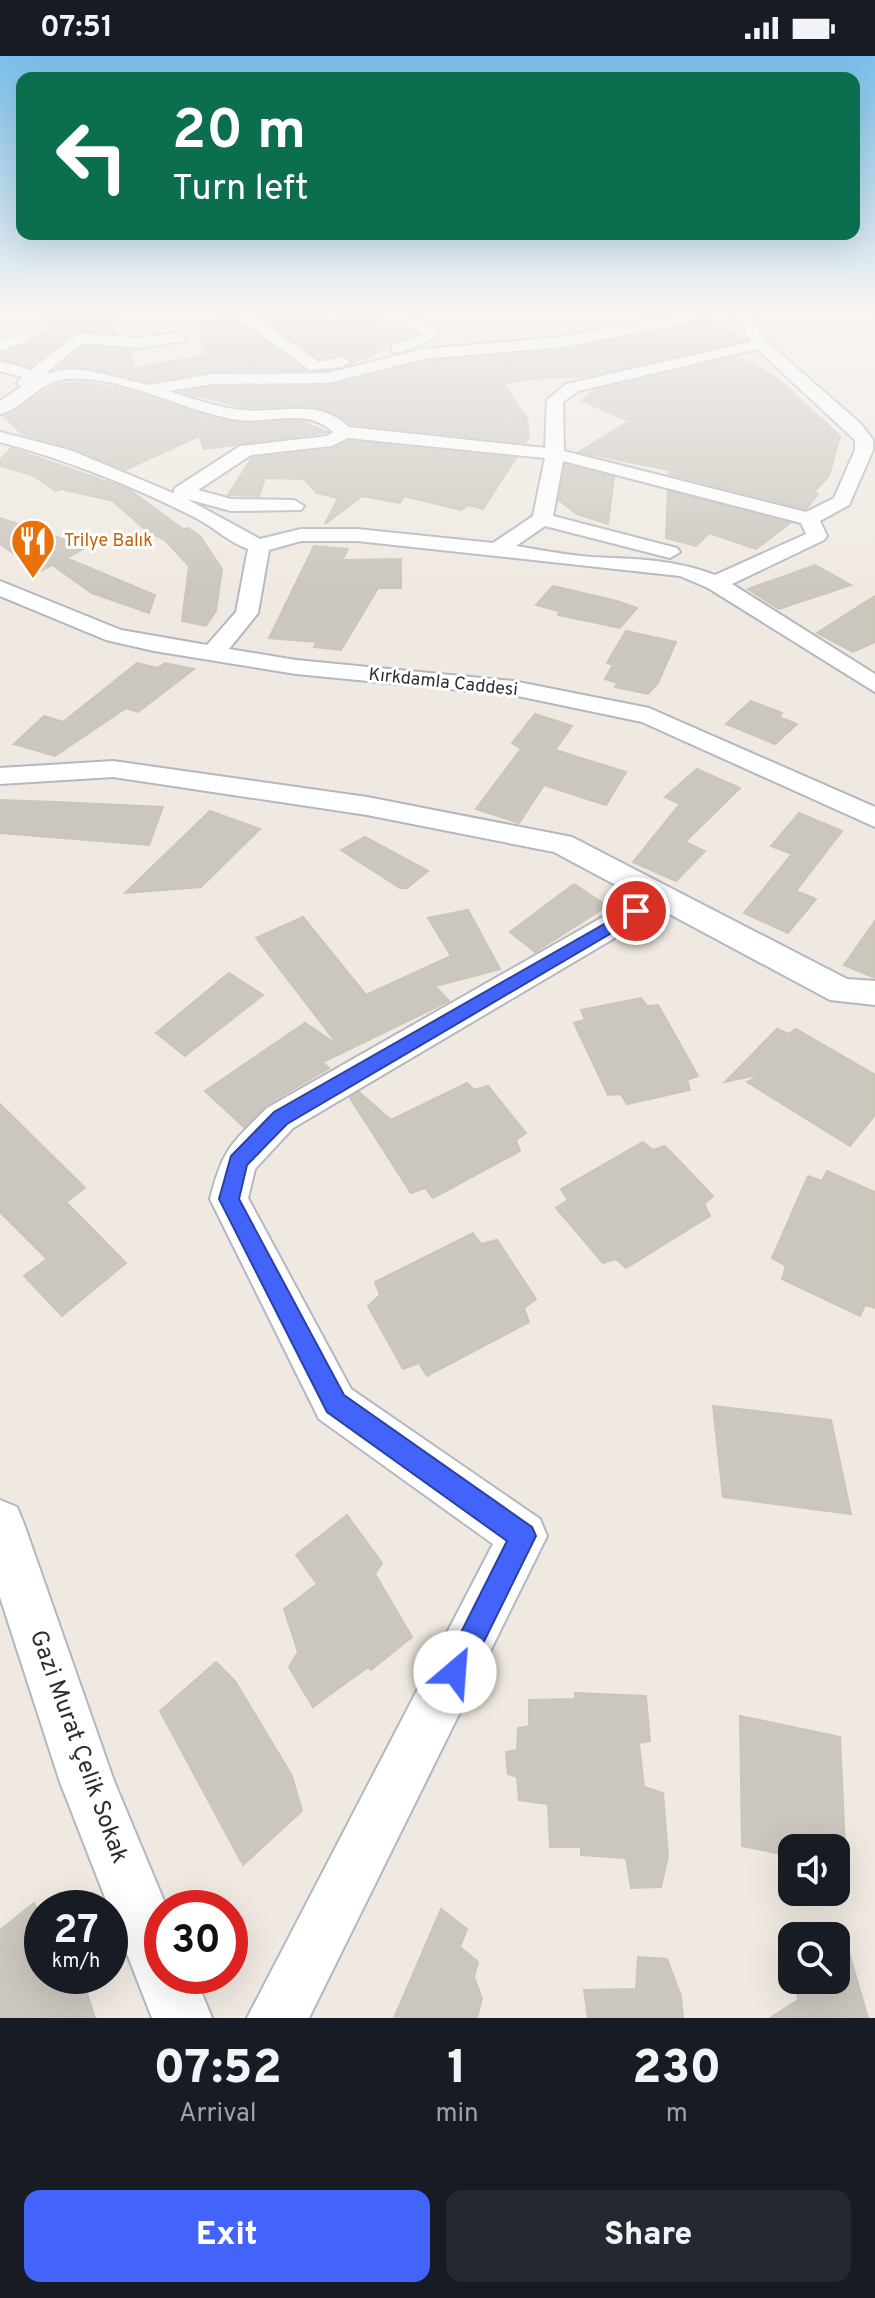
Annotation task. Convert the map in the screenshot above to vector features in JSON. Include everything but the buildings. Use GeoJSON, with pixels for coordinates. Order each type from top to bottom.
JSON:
{"type":"FeatureCollection","features":[{"type":"Feature","properties":{"kind":"street"},"geometry":{"type":"LineString","coordinates":[[202,405],[241,415],[310,413],[332,417],[344,432]]}},
{"type":"Feature","properties":{"kind":"street"},"geometry":{"type":"LineString","coordinates":[[498,549],[542,519],[555,454],[552,419],[554,405]]}},
{"type":"Feature","properties":{"kind":"street"},"geometry":{"type":"LineString","coordinates":[[182,492],[246,450],[332,441],[344,432],[555,454],[809,519],[842,501],[864,450],[864,440],[826,405]]}},
{"type":"Feature","properties":{"kind":"street"},"geometry":{"type":"LineString","coordinates":[[0,437],[231,505],[294,506]]}},
{"type":"Feature","properties":{"kind":"street"},"geometry":{"type":"LineString","coordinates":[[64,454],[206,515],[237,538],[259,546],[301,535],[357,535],[498,549],[589,563],[640,563],[685,571],[716,583],[831,653],[875,685]]}},
{"type":"Feature","properties":{"kind":"street"},"geometry":{"type":"LineString","coordinates":[[542,519],[740,572]]}},
{"type":"Feature","properties":{"kind":"street"},"geometry":{"type":"LineString","coordinates":[[716,583],[817,536],[809,519]]}},
{"type":"Feature","properties":{"kind":"street"},"geometry":{"type":"LineString","coordinates":[[213,653],[247,613],[259,546]]}},
{"type":"Feature","properties":{"kind":"street","name":"Kırkdamla Caddesi"},"geometry":{"type":"LineString","coordinates":[[0,588],[114,635],[296,667],[513,688],[649,716],[875,818]]}},
{"type":"Feature","properties":{"kind":"street"},"geometry":{"type":"LineString","coordinates":[[0,776],[113,769],[367,806],[562,844],[842,991],[875,993]]}},
{"type":"Feature","properties":{"kind":"street"},"geometry":{"type":"LineString","coordinates":[[277,2018],[523,1536],[335,1404],[229,1199],[238,1162],[280,1118],[459,1011],[661,897]]}},
{"type":"Feature","properties":{"kind":"street","name":"Gazi Murat Çelik Sokak"},"geometry":{"type":"LineString","coordinates":[[0,1524],[87,1782],[144,1923]]}},
{"type":"Feature","properties":{"kind":"street"},"geometry":{"type":"LineString","coordinates":[[172,1994],[182,2018]]}},
{"type":"Feature","properties":{"kind":"place","name":"Trilye Balık"},"geometry":{"type":"Point","coordinates":[33,580]}},
{"type":"Feature","properties":{"kind":"route"},"geometry":{"type":"LineString","coordinates":[[455,1672],[523,1536],[335,1404],[229,1199],[238,1162],[280,1118],[459,1011],[636,911]]}}]}
